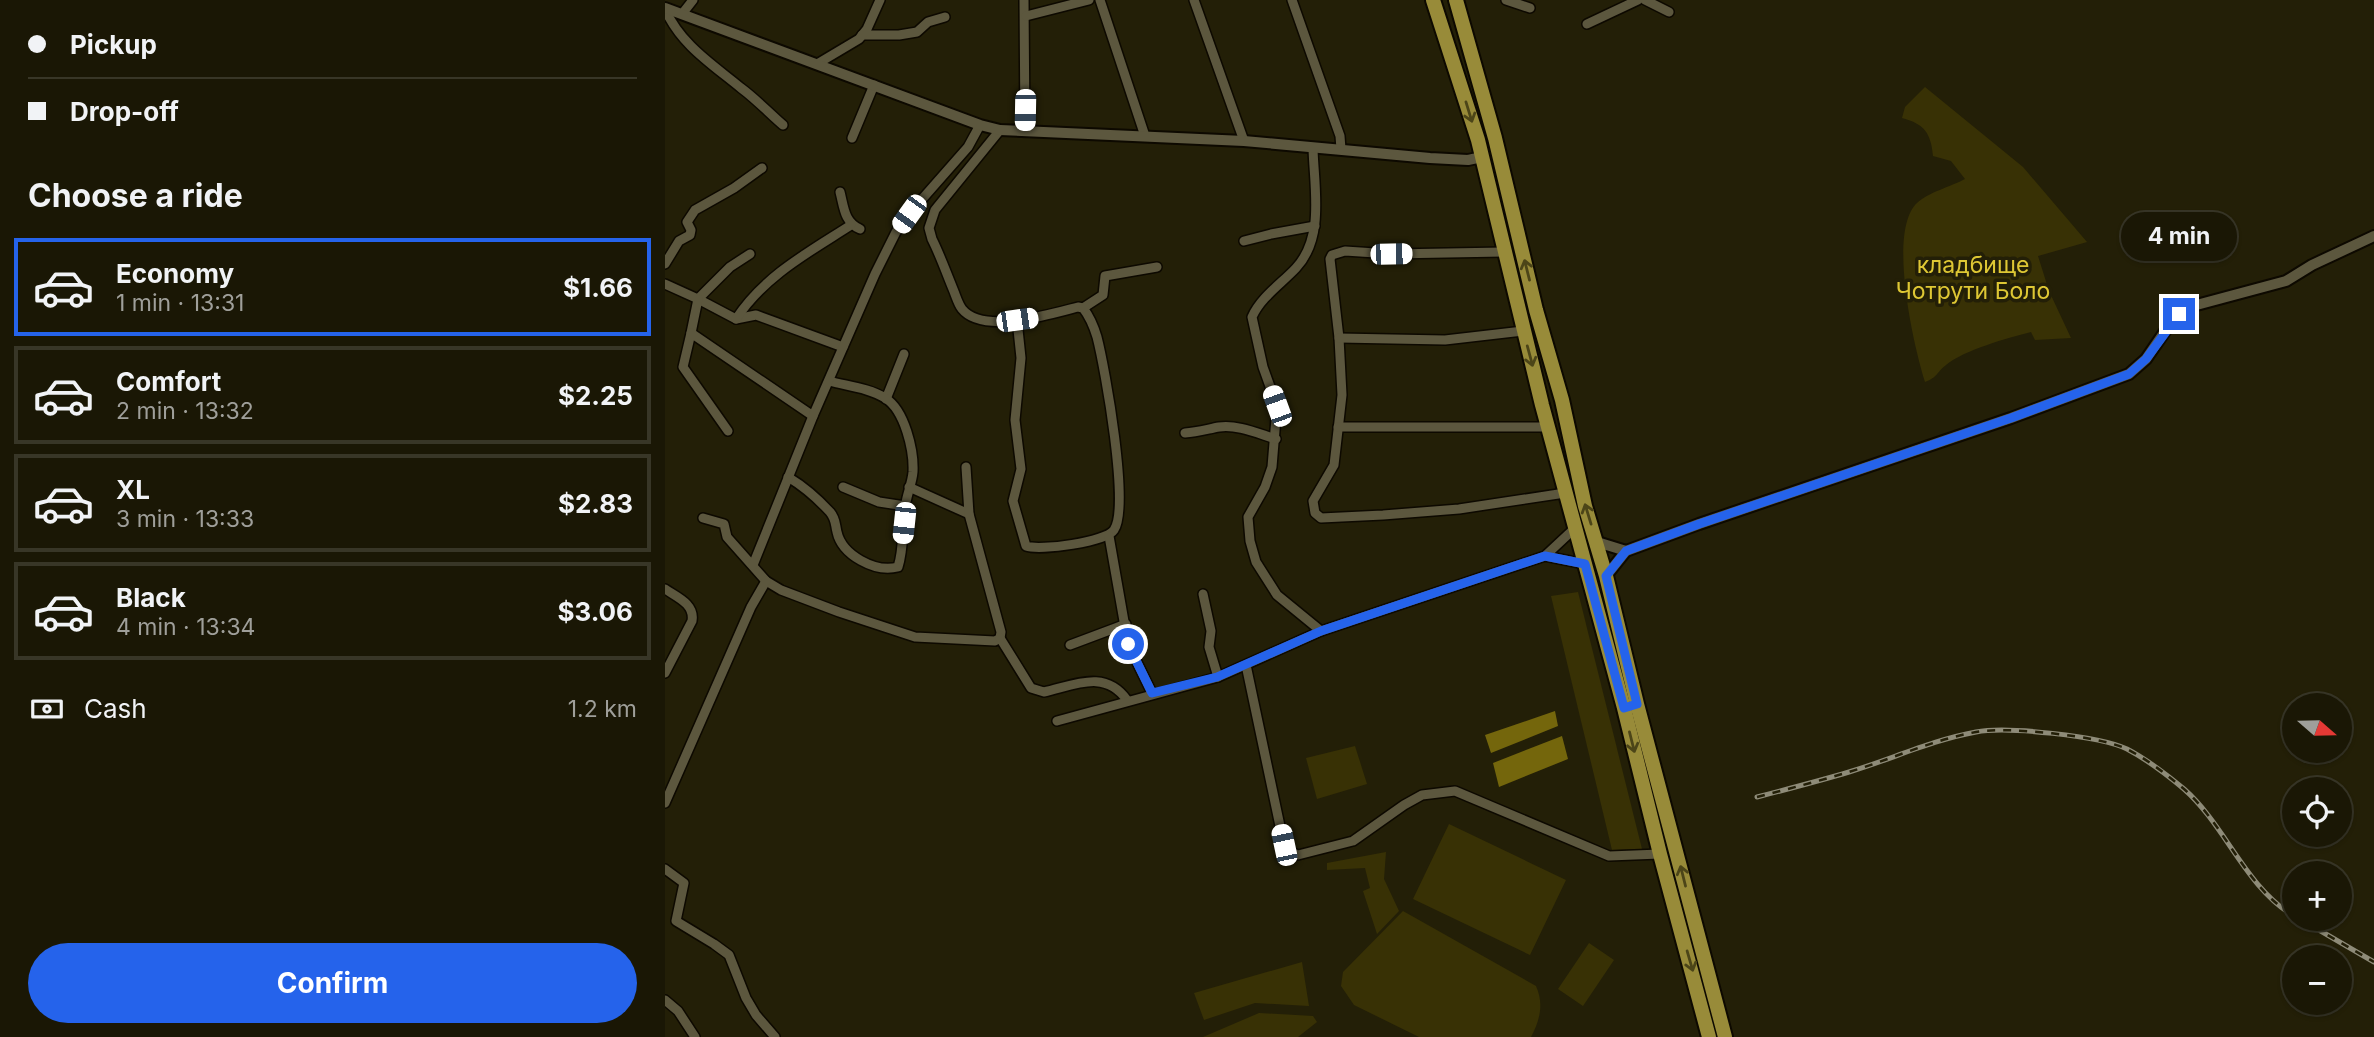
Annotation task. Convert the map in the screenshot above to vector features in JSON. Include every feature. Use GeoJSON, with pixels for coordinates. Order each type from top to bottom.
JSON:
{"type":"FeatureCollection","features":[{"type":"Feature","properties":{"kind":"main road"},"geometry":{"type":"LineString","coordinates":[[1433,0],[1482,157],[1565,493],[1630,706],[1725,1037]]}},
{"type":"Feature","properties":{"kind":"main road"},"geometry":{"type":"LineString","coordinates":[[1456,0],[1562,400],[1585,506],[1606,576],[1660,854],[1709,1037]]}},
{"type":"Feature","properties":{"kind":"main road"},"geometry":{"type":"LineString","coordinates":[[1458,77],[1477,72]]}},
{"type":"Feature","properties":{"kind":"main road"},"geometry":{"type":"LineString","coordinates":[[1542,405],[1562,400]]}},
{"type":"Feature","properties":{"kind":"street"},"geometry":{"type":"LineString","coordinates":[[682,14],[694,0]]}},
{"type":"Feature","properties":{"kind":"street"},"geometry":{"type":"LineString","coordinates":[[817,64],[862,35],[880,0]]}},
{"type":"Feature","properties":{"kind":"street"},"geometry":{"type":"LineString","coordinates":[[1024,0],[1025,131]]}},
{"type":"Feature","properties":{"kind":"street"},"geometry":{"type":"LineString","coordinates":[[1025,16],[1089,0]]}},
{"type":"Feature","properties":{"kind":"street"},"geometry":{"type":"LineString","coordinates":[[1100,0],[1145,136]]}},
{"type":"Feature","properties":{"kind":"street"},"geometry":{"type":"LineString","coordinates":[[1194,0],[1244,141]]}},
{"type":"Feature","properties":{"kind":"street"},"geometry":{"type":"LineString","coordinates":[[1292,0],[1340,136],[1341,149]]}},
{"type":"Feature","properties":{"kind":"street"},"geometry":{"type":"LineString","coordinates":[[1506,0],[1530,8]]}},
{"type":"Feature","properties":{"kind":"street"},"geometry":{"type":"LineString","coordinates":[[1587,24],[1638,0]]}},
{"type":"Feature","properties":{"kind":"street"},"geometry":{"type":"LineString","coordinates":[[1645,0],[1669,12]]}},
{"type":"Feature","properties":{"kind":"street"},"geometry":{"type":"LineString","coordinates":[[665,9],[1000,130],[1244,141],[1430,158],[1468,160],[1482,157]]}},
{"type":"Feature","properties":{"kind":"street"},"geometry":{"type":"LineString","coordinates":[[665,9],[677,31],[697,53],[783,125]]}},
{"type":"Feature","properties":{"kind":"street"},"geometry":{"type":"LineString","coordinates":[[862,35],[917,33],[928,22],[945,17]]}},
{"type":"Feature","properties":{"kind":"street"},"geometry":{"type":"LineString","coordinates":[[852,138],[874,85]]}},
{"type":"Feature","properties":{"kind":"street"},"geometry":{"type":"LineString","coordinates":[[753,565],[813,416],[896,232],[968,148],[980,125]]}},
{"type":"Feature","properties":{"kind":"street"},"geometry":{"type":"LineString","coordinates":[[1000,130],[935,209],[929,228],[962,310],[976,319],[996,322],[1042,317],[1083,308],[1103,295],[1105,276],[1157,267]]}},
{"type":"Feature","properties":{"kind":"street"},"geometry":{"type":"LineString","coordinates":[[1313,148],[1314,238],[1308,254],[1273,289],[1252,317],[1263,367],[1277,406],[1272,467],[1265,487],[1248,517],[1250,541],[1256,562],[1277,595],[1321,631]]}},
{"type":"Feature","properties":{"kind":"street"},"geometry":{"type":"LineString","coordinates":[[665,264],[679,241],[690,235],[687,222],[695,210],[762,168]]}},
{"type":"Feature","properties":{"kind":"street"},"geometry":{"type":"LineString","coordinates":[[736,319],[758,291],[783,269],[855,227],[846,218],[840,192]]}},
{"type":"Feature","properties":{"kind":"street"},"geometry":{"type":"LineString","coordinates":[[1244,241],[1271,233],[1315,226]]}},
{"type":"Feature","properties":{"kind":"street"},"geometry":{"type":"LineString","coordinates":[[1606,576],[1626,551],[2011,418],[2129,374],[2146,359],[2170,324],[2189,307],[2286,281],[2312,265],[2374,236]]}},
{"type":"Feature","properties":{"kind":"street"},"geometry":{"type":"LineString","coordinates":[[1504,251],[1391,254],[1345,251],[1332,255],[1329,259],[1339,338],[1342,395],[1334,465],[1313,501],[1315,513],[1321,517],[1459,509],[1565,493]]}},
{"type":"Feature","properties":{"kind":"street"},"geometry":{"type":"LineString","coordinates":[[728,431],[683,367],[698,299],[730,267],[750,254]]}},
{"type":"Feature","properties":{"kind":"street"},"geometry":{"type":"LineString","coordinates":[[665,284],[736,319],[757,315],[843,348]]}},
{"type":"Feature","properties":{"kind":"street"},"geometry":{"type":"LineString","coordinates":[[1017,320],[1021,358],[1015,419],[1021,469],[1013,501],[1026,546],[1036,548],[1092,540],[1109,536],[1119,516],[1115,442],[1097,336],[1091,319],[1083,308]]}},
{"type":"Feature","properties":{"kind":"street"},"geometry":{"type":"LineString","coordinates":[[1339,338],[1445,340],[1523,331]]}},
{"type":"Feature","properties":{"kind":"street"},"geometry":{"type":"LineString","coordinates":[[691,333],[813,416]]}},
{"type":"Feature","properties":{"kind":"street"},"geometry":{"type":"LineString","coordinates":[[886,399],[904,354]]}},
{"type":"Feature","properties":{"kind":"street"},"geometry":{"type":"LineString","coordinates":[[788,477],[801,485],[830,512],[843,545],[852,555],[873,565],[890,569],[898,567],[905,506],[913,475],[912,451],[906,430],[894,407],[886,399],[865,390],[829,381]]}},
{"type":"Feature","properties":{"kind":"street"},"geometry":{"type":"LineString","coordinates":[[1185,433],[1221,427],[1276,439]]}},
{"type":"Feature","properties":{"kind":"street"},"geometry":{"type":"LineString","coordinates":[[1338,427],[1548,427]]}},
{"type":"Feature","properties":{"kind":"street"},"geometry":{"type":"LineString","coordinates":[[965,467],[969,514],[1001,632],[1000,638],[1031,688],[1044,692],[1097,681],[1115,687],[1128,700]]}},
{"type":"Feature","properties":{"kind":"street"},"geometry":{"type":"LineString","coordinates":[[843,487],[879,502],[905,506]]}},
{"type":"Feature","properties":{"kind":"street"},"geometry":{"type":"LineString","coordinates":[[909,487],[969,514]]}},
{"type":"Feature","properties":{"kind":"street"},"geometry":{"type":"LineString","coordinates":[[703,518],[724,524],[727,537],[766,581],[781,590],[915,636],[995,641],[1000,638]]}},
{"type":"Feature","properties":{"kind":"street"},"geometry":{"type":"LineString","coordinates":[[1058,720],[1217,677],[1321,631],[1545,556],[1575,528]]}},
{"type":"Feature","properties":{"kind":"street"},"geometry":{"type":"LineString","coordinates":[[1109,536],[1128,644],[1152,693]]}},
{"type":"Feature","properties":{"kind":"street"},"geometry":{"type":"LineString","coordinates":[[1597,542],[1626,551]]}},
{"type":"Feature","properties":{"kind":"street"},"geometry":{"type":"LineString","coordinates":[[1545,556],[1585,564]]}},
{"type":"Feature","properties":{"kind":"street"},"geometry":{"type":"LineString","coordinates":[[665,803],[751,607],[766,581]]}},
{"type":"Feature","properties":{"kind":"street"},"geometry":{"type":"LineString","coordinates":[[665,589],[690,606],[693,613],[692,621],[665,674]]}},
{"type":"Feature","properties":{"kind":"street"},"geometry":{"type":"LineString","coordinates":[[1203,594],[1211,631],[1210,657],[1217,677]]}},
{"type":"Feature","properties":{"kind":"street"},"geometry":{"type":"LineString","coordinates":[[1070,645],[1126,624]]}},
{"type":"Feature","properties":{"kind":"street"},"geometry":{"type":"LineString","coordinates":[[1246,666],[1284,845],[1289,851],[1298,855],[1353,841],[1422,795],[1455,791],[1609,856],[1660,854]]}},
{"type":"Feature","properties":{"kind":"street"},"geometry":{"type":"LineString","coordinates":[[665,869],[684,883],[676,921],[729,955],[746,998],[775,1037]]}},
{"type":"Feature","properties":{"kind":"street"},"geometry":{"type":"LineString","coordinates":[[665,1000],[678,1011],[695,1037]]}},
{"type":"Feature","properties":{"kind":"green space","name":"кладбище Чотрути Боло"},"geometry":{"type":"Polygon","coordinates":[[[1925,87],[2023,167],[2087,242],[2038,256],[2049,291],[2071,338],[2035,340],[2031,332],[1999,341],[1954,360],[1925,382],[1910,317],[1903,263],[1908,217],[1921,199],[1965,179],[1951,161],[1933,156],[1931,142],[1921,127],[1902,118],[1905,107],[1925,87]]]}},
{"type":"Feature","properties":{"kind":"green space"},"geometry":{"type":"Polygon","coordinates":[[[1578,592],[1642,849],[1612,850],[1551,596],[1578,592]]]}},
{"type":"Feature","properties":{"kind":"green space"},"geometry":{"type":"Polygon","coordinates":[[[1355,746],[1367,784],[1317,799],[1306,758],[1355,746]]]}},
{"type":"Feature","properties":{"kind":"green space"},"geometry":{"type":"Polygon","coordinates":[[[1449,824],[1566,880],[1530,955],[1413,899],[1449,824]]]}},
{"type":"Feature","properties":{"kind":"green space"},"geometry":{"type":"Polygon","coordinates":[[[1386,852],[1384,879],[1399,911],[1377,934],[1363,891],[1370,888],[1365,868],[1327,870],[1327,863],[1386,852]]]}},
{"type":"Feature","properties":{"kind":"green space"},"geometry":{"type":"Polygon","coordinates":[[[1403,911],[1536,986],[1540,1012],[1531,1037],[1419,1037],[1354,1005],[1341,986],[1343,972],[1403,911]]]}},
{"type":"Feature","properties":{"kind":"green space"},"geometry":{"type":"Polygon","coordinates":[[[1589,943],[1614,960],[1583,1006],[1558,989],[1589,943]]]}},
{"type":"Feature","properties":{"kind":"green space"},"geometry":{"type":"Polygon","coordinates":[[[1302,962],[1309,1006],[1255,1003],[1204,1020],[1194,993],[1302,962]]]}},
{"type":"Feature","properties":{"kind":"green space"},"geometry":{"type":"Polygon","coordinates":[[[1259,1013],[1313,1016],[1317,1022],[1298,1037],[1203,1037],[1259,1013]]]}},
{"type":"Feature","properties":{"kind":"shaded area"},"geometry":{"type":"Polygon","coordinates":[[[1555,711],[1558,726],[1491,753],[1485,735],[1555,711]]]}},
{"type":"Feature","properties":{"kind":"shaded area"},"geometry":{"type":"Polygon","coordinates":[[[1562,736],[1568,759],[1499,787],[1493,763],[1562,736]]]}},
{"type":"Feature","properties":{"kind":"railway"},"geometry":{"type":"LineString","coordinates":[[1757,797],[1849,772],[1976,732],[2030,731],[2096,740],[2135,753],[2184,789],[2212,820],[2262,889],[2282,908]]}},
{"type":"Feature","properties":{"kind":"railway"},"geometry":{"type":"LineString","coordinates":[[2321,931],[2374,962]]}},
{"type":"Feature","properties":{"kind":"route"},"geometry":{"type":"LineString","coordinates":[[1128,644],[1152,693],[1217,677],[1321,631],[1545,556],[1585,564],[1624,708],[1637,704],[1606,576],[1626,551],[2011,418],[2129,374],[2146,359],[2179,314]]}}]}
